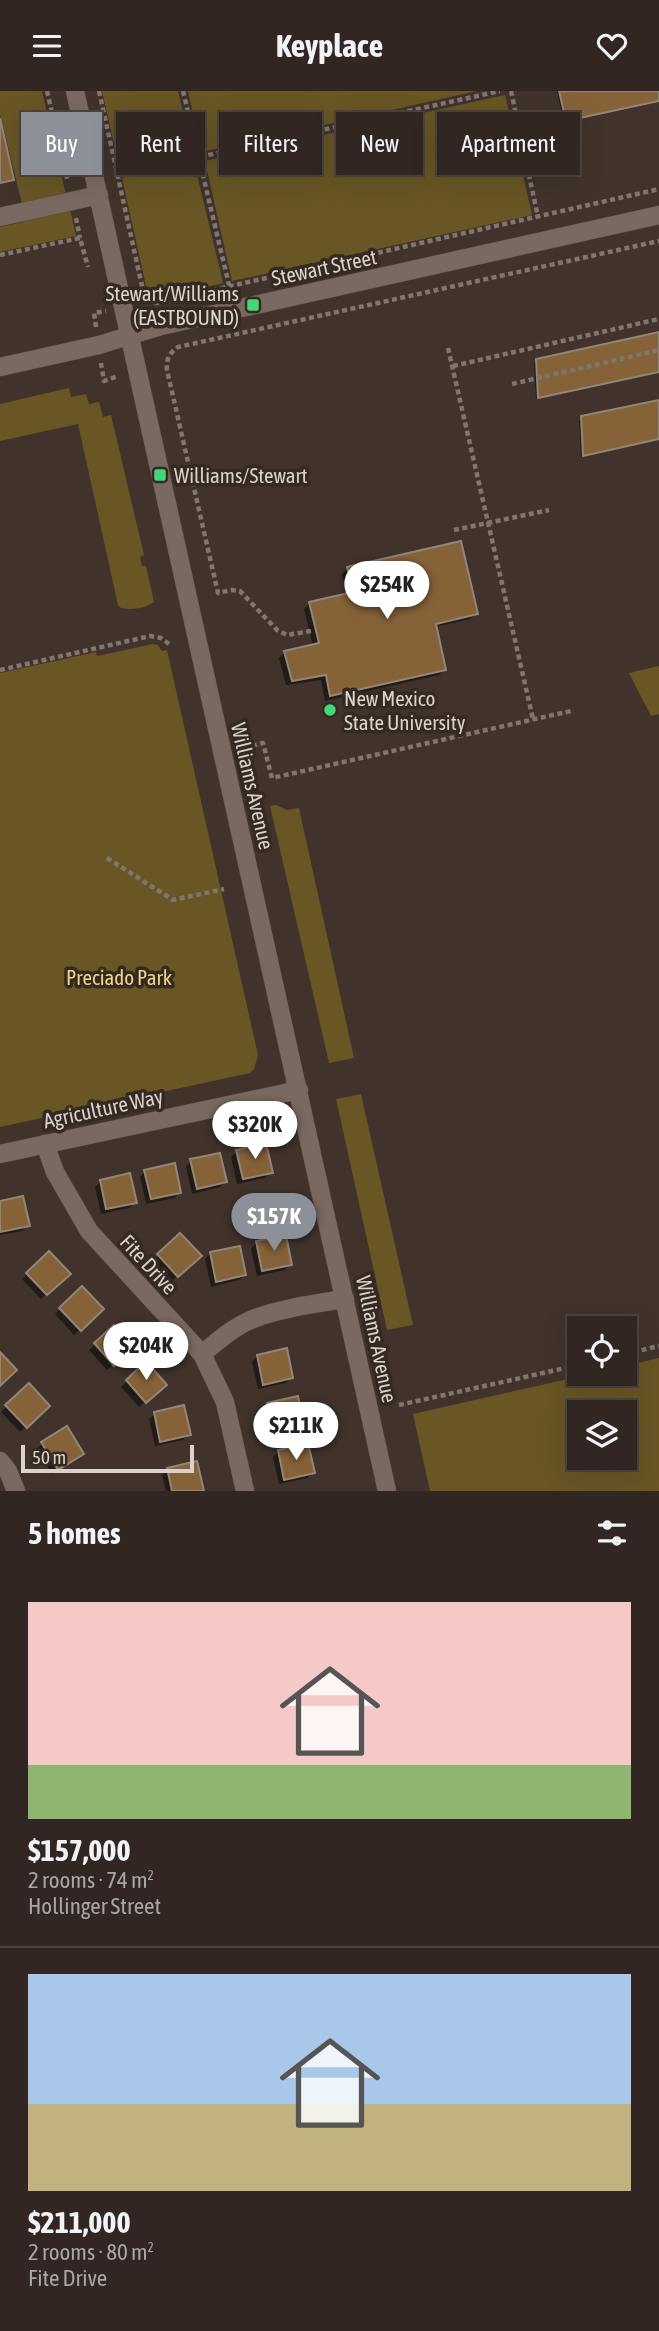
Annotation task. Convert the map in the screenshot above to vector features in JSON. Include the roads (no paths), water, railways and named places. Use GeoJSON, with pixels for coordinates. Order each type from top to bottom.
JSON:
{"type":"FeatureCollection","features":[{"type":"Feature","properties":{"kind":"street","name":"Williams Avenue"},"geometry":{"type":"LineString","coordinates":[[75,91],[387,1491]]}},
{"type":"Feature","properties":{"kind":"street"},"geometry":{"type":"LineString","coordinates":[[0,217],[99,195]]}},
{"type":"Feature","properties":{"kind":"street","name":"Stewart Street"},"geometry":{"type":"LineString","coordinates":[[0,367],[161,326],[659,215]]}},
{"type":"Feature","properties":{"kind":"street","name":"Agriculture Way"},"geometry":{"type":"LineString","coordinates":[[0,1154],[299,1090]]}},
{"type":"Feature","properties":{"kind":"street","name":"Fite Drive"},"geometry":{"type":"LineString","coordinates":[[46,1144],[55,1172],[89,1231],[202,1354],[225,1402],[245,1491]]}},
{"type":"Feature","properties":{"kind":"street"},"geometry":{"type":"LineString","coordinates":[[202,1354],[225,1335],[252,1319],[299,1306],[345,1299]]}},
{"type":"Feature","properties":{"kind":"street"},"geometry":{"type":"LineString","coordinates":[[0,1461],[8,1471],[16,1491]]}},
{"type":"Feature","properties":{"kind":"place","name":"Stewart/Williams (EASTBOUND)"},"geometry":{"type":"Point","coordinates":[253,305]}},
{"type":"Feature","properties":{"kind":"place","name":"Williams/Stewart"},"geometry":{"type":"Point","coordinates":[160,475]}},
{"type":"Feature","properties":{"kind":"place","name":"New Mexico State University"},"geometry":{"type":"Point","coordinates":[330,710]}},
{"type":"Feature","properties":{"kind":"park label","name":"Preciado Park"},"geometry":{"type":"Point","coordinates":[119,977]}}]}
